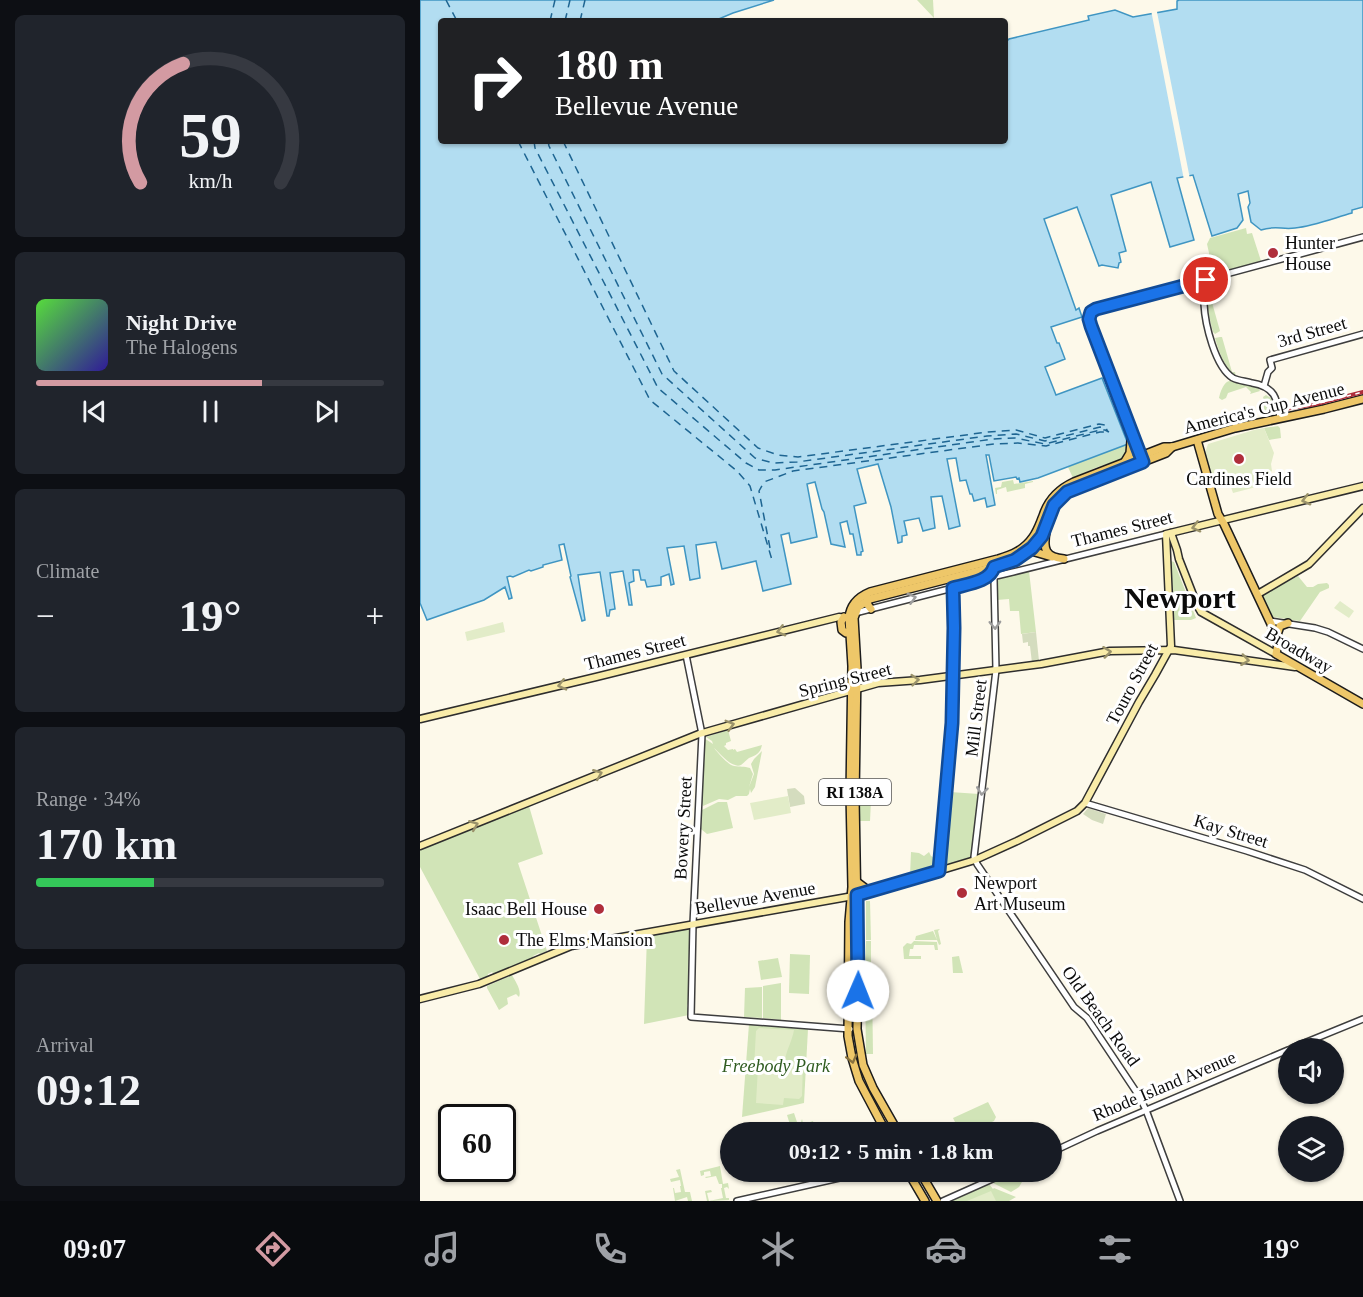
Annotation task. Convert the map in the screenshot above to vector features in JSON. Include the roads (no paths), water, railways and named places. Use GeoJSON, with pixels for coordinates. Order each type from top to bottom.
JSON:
{"type":"FeatureCollection","features":[{"type":"Feature","properties":{"kind":"main road","name":"America's Cup Avenue"},"geometry":{"type":"LineString","coordinates":[[868,596],[1012,561],[1030,550],[1042,536],[1051,512],[1060,499],[1071,490],[1164,447],[1172,447],[1241,426],[1363,399]]}},
{"type":"Feature","properties":{"kind":"main road"},"geometry":{"type":"LineString","coordinates":[[1197,440],[1217,511],[1277,638],[1276,654]]}},
{"type":"Feature","properties":{"kind":"main road"},"geometry":{"type":"LineString","coordinates":[[1125,463],[1131,451],[1131,441]]}},
{"type":"Feature","properties":{"kind":"main road","name":"America's Cup Avenue"},"geometry":{"type":"LineString","coordinates":[[994,564],[1020,550],[1035,535],[1047,506],[1059,491],[1070,484],[1140,459]]}},
{"type":"Feature","properties":{"kind":"main road","name":"Thames Street"},"geometry":{"type":"LineString","coordinates":[[1168,534],[1363,486]]}},
{"type":"Feature","properties":{"kind":"main road"},"geometry":{"type":"LineString","coordinates":[[1258,594],[1309,564],[1363,508]]}},
{"type":"Feature","properties":{"kind":"main road"},"geometry":{"type":"LineString","coordinates":[[1051,512],[1044,545],[1047,553],[1054,557]]}},
{"type":"Feature","properties":{"kind":"main road","name":"Broadway"},"geometry":{"type":"LineString","coordinates":[[1168,534],[1177,550],[1178,558],[1200,609],[1204,613],[1363,704]]}},
{"type":"Feature","properties":{"kind":"main road","name":"Touro Street"},"geometry":{"type":"LineString","coordinates":[[1085,803],[1171,646],[1168,534]]}},
{"type":"Feature","properties":{"kind":"main road"},"geometry":{"type":"LineString","coordinates":[[1020,550],[1030,550],[1064,559]]}},
{"type":"Feature","properties":{"kind":"main road"},"geometry":{"type":"LineString","coordinates":[[1167,558],[1172,554],[1178,558]]}},
{"type":"Feature","properties":{"kind":"main road"},"geometry":{"type":"LineString","coordinates":[[983,580],[992,573],[994,564]]}},
{"type":"Feature","properties":{"kind":"main road"},"geometry":{"type":"LineString","coordinates":[[868,596],[867,605],[871,609]]}},
{"type":"Feature","properties":{"kind":"main road"},"geometry":{"type":"LineString","coordinates":[[851,623],[868,596]]}},
{"type":"Feature","properties":{"kind":"main road","name":"Thames Street"},"geometry":{"type":"LineString","coordinates":[[420,719],[839,617],[851,623]]}},
{"type":"Feature","properties":{"kind":"main road","name":"RI 138A"},"geometry":{"type":"LineString","coordinates":[[851,623],[855,690],[857,882],[854,896],[848,1029],[851,1056],[859,1081],[881,1122]]}},
{"type":"Feature","properties":{"kind":"main road"},"geometry":{"type":"LineString","coordinates":[[1277,638],[1279,627],[1288,623]]}},
{"type":"Feature","properties":{"kind":"main road","name":"Spring Street"},"geometry":{"type":"LineString","coordinates":[[420,846],[702,734],[883,682],[1062,661],[1110,651],[1175,650],[1299,667]]}},
{"type":"Feature","properties":{"kind":"main road","name":"RI 138A"},"geometry":{"type":"LineString","coordinates":[[855,690],[850,797],[857,1029],[863,1065],[892,1122]]}},
{"type":"Feature","properties":{"kind":"main road"},"geometry":{"type":"LineString","coordinates":[[420,713],[430,717]]}},
{"type":"Feature","properties":{"kind":"main road","name":"Bellevue Avenue"},"geometry":{"type":"LineString","coordinates":[[420,999],[479,984],[571,946],[854,896],[939,871],[975,860],[1017,841],[1077,811],[1085,803]]}},
{"type":"Feature","properties":{"kind":"main road"},"geometry":{"type":"LineString","coordinates":[[857,882],[869,891]]}},
{"type":"Feature","properties":{"kind":"main road"},"geometry":{"type":"LineString","coordinates":[[914,1182],[925,1201]]}},
{"type":"Feature","properties":{"kind":"main road"},"geometry":{"type":"LineString","coordinates":[[926,1182],[937,1201]]}},
{"type":"Feature","properties":{"kind":"street"},"geometry":{"type":"LineString","coordinates":[[1140,459],[1091,326],[1090,313],[1096,309],[1363,237]]}},
{"type":"Feature","properties":{"kind":"street"},"geometry":{"type":"LineString","coordinates":[[1206,280],[1204,301],[1206,319],[1214,348],[1225,370],[1236,380],[1264,386],[1270,390],[1274,395],[1280,418]]}},
{"type":"Feature","properties":{"kind":"street"},"geometry":{"type":"LineString","coordinates":[[1188,284],[1198,289],[1204,301]]}},
{"type":"Feature","properties":{"kind":"street","name":"3rd Street"},"geometry":{"type":"LineString","coordinates":[[1264,386],[1268,372],[1272,368],[1270,360],[1363,334]]}},
{"type":"Feature","properties":{"kind":"street"},"geometry":{"type":"LineString","coordinates":[[1131,431],[1131,441],[1140,459]]}},
{"type":"Feature","properties":{"kind":"street","name":"Thames Street"},"geometry":{"type":"LineString","coordinates":[[851,623],[871,609],[1168,534]]}},
{"type":"Feature","properties":{"kind":"street","name":"Mill Street"},"geometry":{"type":"LineString","coordinates":[[975,860],[996,670],[994,579]]}},
{"type":"Feature","properties":{"kind":"street"},"geometry":{"type":"LineString","coordinates":[[939,871],[951,730],[955,607],[953,588]]}},
{"type":"Feature","properties":{"kind":"street"},"geometry":{"type":"LineString","coordinates":[[1270,621],[1315,628],[1363,649]]}},
{"type":"Feature","properties":{"kind":"street","name":"Bowery Street"},"geometry":{"type":"LineString","coordinates":[[686,655],[702,734],[691,1017],[848,1029]]}},
{"type":"Feature","properties":{"kind":"street","name":"Kay Street"},"geometry":{"type":"LineString","coordinates":[[1085,803],[1305,870],[1363,899]]}},
{"type":"Feature","properties":{"kind":"street","name":"Old Beach Road"},"geometry":{"type":"LineString","coordinates":[[975,860],[1074,1007],[1087,1018],[1139,1096],[1180,1201]]}},
{"type":"Feature","properties":{"kind":"street","name":"Rhode Island Avenue"},"geometry":{"type":"LineString","coordinates":[[1317,1038],[1363,1019]]}},
{"type":"Feature","properties":{"kind":"street"},"geometry":{"type":"LineString","coordinates":[[848,1029],[857,1029]]}},
{"type":"Feature","properties":{"kind":"street","name":"Rhode Island Avenue"},"geometry":{"type":"LineString","coordinates":[[1062,1148],[1278,1054]]}},
{"type":"Feature","properties":{"kind":"street"},"geometry":{"type":"LineString","coordinates":[[737,1201],[822,1182]]}},
{"type":"Feature","properties":{"kind":"street"},"geometry":{"type":"LineString","coordinates":[[943,1201],[986,1182]]}},
{"type":"Feature","properties":{"kind":"water"},"geometry":{"type":"Polygon","coordinates":[[[420,0],[774,0],[721,18],[438,18],[438,144],[1008,144],[1009,39],[1089,20],[1088,16],[1115,10],[1133,17],[1177,9],[1179,0],[1363,0],[1363,207],[1352,210],[1352,213],[1309,226],[1261,230],[1251,222],[1248,191],[1238,194],[1243,220],[1237,228],[1212,236],[1193,175],[1177,178],[1194,240],[1170,247],[1151,182],[1111,195],[1126,251],[1119,253],[1121,262],[1118,268],[1099,266],[1077,207],[1044,219],[1076,310],[1079,308],[1082,317],[1051,327],[1065,359],[1045,367],[1056,395],[1102,378],[1128,444],[1038,478],[1020,482],[1016,477],[994,481],[989,455],[986,455],[995,505],[987,507],[985,498],[974,501],[966,480],[960,481],[956,458],[947,459],[960,526],[949,529],[942,496],[931,497],[935,528],[923,531],[919,518],[904,521],[907,535],[902,536],[902,542],[898,543],[891,507],[878,464],[857,469],[866,503],[854,506],[863,551],[861,555],[857,555],[853,534],[850,534],[847,521],[840,523],[845,547],[831,544],[815,482],[807,484],[817,537],[791,543],[789,533],[781,535],[791,584],[763,591],[756,561],[722,569],[716,542],[696,545],[700,578],[690,580],[684,546],[667,548],[674,584],[671,585],[669,574],[661,577],[661,585],[647,587],[645,580],[641,580],[639,570],[633,570],[634,581],[629,583],[632,605],[629,605],[623,571],[610,573],[615,609],[610,610],[609,616],[607,616],[600,572],[578,575],[585,620],[582,621],[564,544],[559,545],[562,560],[507,577],[512,598],[509,599],[505,587],[484,600],[427,620],[420,603],[420,0]]]}},
{"type":"Feature","properties":{"kind":"railway"},"geometry":{"type":"LineString","coordinates":[[1285,409],[1363,392]]}},
{"type":"Feature","properties":{"kind":"place","name":"Hunter House"},"geometry":{"type":"Point","coordinates":[1273,253]}},
{"type":"Feature","properties":{"kind":"place","name":"Cardines Field"},"geometry":{"type":"Point","coordinates":[1239,459]}},
{"type":"Feature","properties":{"kind":"place","name":"Newport Art Museum"},"geometry":{"type":"Point","coordinates":[962,893]}},
{"type":"Feature","properties":{"kind":"place","name":"Isaac Bell House"},"geometry":{"type":"Point","coordinates":[599,909]}},
{"type":"Feature","properties":{"kind":"place","name":"The Elms Mansion"},"geometry":{"type":"Point","coordinates":[504,940]}},
{"type":"Feature","properties":{"kind":"district","name":"Newport"},"geometry":{"type":"Point","coordinates":[1180,598]}},
{"type":"Feature","properties":{"kind":"park label","name":"Freebody Park"},"geometry":{"type":"Point","coordinates":[776,1066]}}]}
